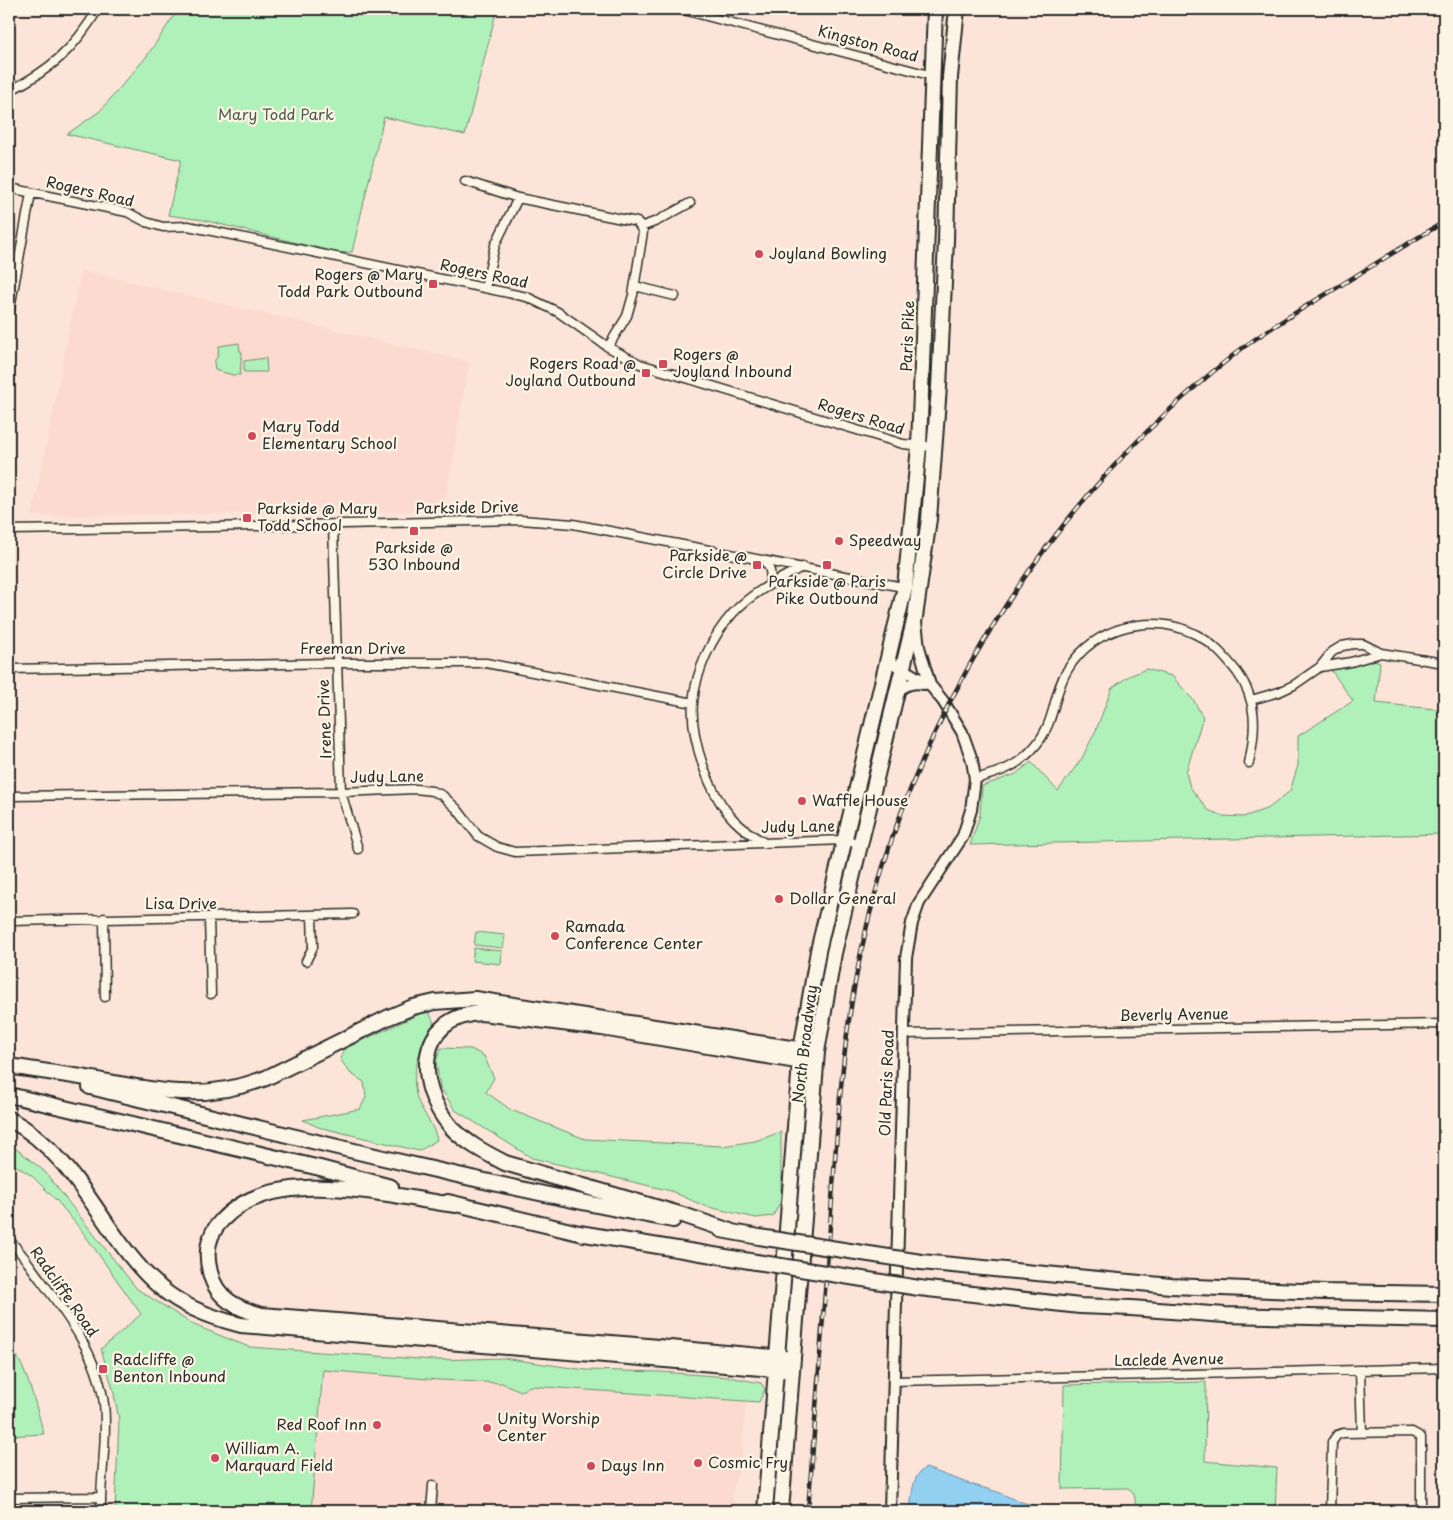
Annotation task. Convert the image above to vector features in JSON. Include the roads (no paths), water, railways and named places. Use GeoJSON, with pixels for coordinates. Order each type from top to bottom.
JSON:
{"type":"FeatureCollection","features":[{"type":"Feature","properties":{"kind":"highway","name":"Paris Pike"},"geometry":{"type":"LineString","coordinates":[[912,589],[925,324],[935,9]]}},
{"type":"Feature","properties":{"kind":"highway","name":"Paris Pike"},"geometry":{"type":"LineString","coordinates":[[888,661],[912,589],[929,519],[946,241],[950,76],[957,9]]}},
{"type":"Feature","properties":{"kind":"highway"},"geometry":{"type":"LineString","coordinates":[[933,76],[950,76]]}},
{"type":"Feature","properties":{"kind":"highway","name":"North Broadway"},"geometry":{"type":"LineString","coordinates":[[781,1511],[816,1058],[834,953],[915,617],[912,589]]}},
{"type":"Feature","properties":{"kind":"highway","name":"North Broadway"},"geometry":{"type":"LineString","coordinates":[[765,1511],[800,1055],[818,951],[888,661]]}},
{"type":"Feature","properties":{"kind":"highway"},"geometry":{"type":"LineString","coordinates":[[9,1067],[163,1092],[221,1091],[247,1086],[266,1078],[389,1017],[414,1007],[454,1000],[475,1000],[816,1058]]}},
{"type":"Feature","properties":{"kind":"highway"},"geometry":{"type":"LineString","coordinates":[[730,1231],[686,1216],[505,1163],[483,1152],[452,1127],[433,1100],[427,1078],[426,1064],[428,1052],[438,1032],[448,1024],[470,1014],[482,1014],[800,1055]]}},
{"type":"Feature","properties":{"kind":"highway"},"geometry":{"type":"LineString","coordinates":[[9,1067],[435,1170],[608,1208],[759,1237],[921,1262],[1170,1286],[1444,1294]]}},
{"type":"Feature","properties":{"kind":"highway"},"geometry":{"type":"LineString","coordinates":[[9,1095],[320,1168],[456,1205],[588,1234],[919,1288],[1080,1306],[1225,1315],[1444,1320]]}},
{"type":"Feature","properties":{"kind":"highway"},"geometry":{"type":"LineString","coordinates":[[9,1119],[28,1130],[56,1155],[145,1273],[162,1289],[185,1304],[220,1319],[241,1324],[792,1364]]}},
{"type":"Feature","properties":{"kind":"highway"},"geometry":{"type":"LineString","coordinates":[[456,1205],[342,1188],[309,1187],[265,1195],[228,1213],[217,1225],[210,1239],[207,1252],[211,1277],[216,1288],[230,1303],[239,1308],[262,1315],[607,1342],[776,1364]]}},
{"type":"Feature","properties":{"kind":"street"},"geometry":{"type":"LineString","coordinates":[[9,91],[37,74],[69,50],[98,9]]}},
{"type":"Feature","properties":{"kind":"street","name":"Kingston Road"},"geometry":{"type":"LineString","coordinates":[[680,9],[933,76]]}},
{"type":"Feature","properties":{"kind":"street"},"geometry":{"type":"LineString","coordinates":[[464,181],[518,198],[637,222],[643,232],[635,286],[626,316],[608,347]]}},
{"type":"Feature","properties":{"kind":"street","name":"Rogers Road"},"geometry":{"type":"LineString","coordinates":[[9,188],[127,212],[146,222],[163,227],[188,226],[535,300],[558,312],[608,347],[640,364],[903,444],[934,447]]}},
{"type":"Feature","properties":{"kind":"street"},"geometry":{"type":"LineString","coordinates":[[9,314],[31,192]]}},
{"type":"Feature","properties":{"kind":"street"},"geometry":{"type":"LineString","coordinates":[[485,288],[495,246],[518,198]]}},
{"type":"Feature","properties":{"kind":"street"},"geometry":{"type":"LineString","coordinates":[[641,227],[657,221],[690,203]]}},
{"type":"Feature","properties":{"kind":"street"},"geometry":{"type":"LineString","coordinates":[[635,286],[675,296]]}},
{"type":"Feature","properties":{"kind":"street","name":"Parkside Drive"},"geometry":{"type":"LineString","coordinates":[[9,530],[521,520],[573,524],[912,589]]}},
{"type":"Feature","properties":{"kind":"street","name":"Irene Drive"},"geometry":{"type":"LineString","coordinates":[[333,525],[341,792],[358,849]]}},
{"type":"Feature","properties":{"kind":"street"},"geometry":{"type":"LineString","coordinates":[[762,560],[768,565],[770,571],[769,585]]}},
{"type":"Feature","properties":{"kind":"street"},"geometry":{"type":"LineString","coordinates":[[763,842],[748,833],[734,820],[719,799],[696,741],[693,703],[702,666],[720,631],[734,612],[769,585],[802,567]]}},
{"type":"Feature","properties":{"kind":"street","name":"Old Paris Road"},"geometry":{"type":"LineString","coordinates":[[915,617],[919,647],[930,685]]}},
{"type":"Feature","properties":{"kind":"street"},"geometry":{"type":"LineString","coordinates":[[974,779],[1009,768],[1028,754],[1044,734],[1051,721],[1060,684],[1072,663],[1084,649],[1105,634],[1124,627],[1147,624],[1168,624],[1197,634],[1226,658],[1243,681],[1251,700],[1255,725],[1249,763]]}},
{"type":"Feature","properties":{"kind":"street"},"geometry":{"type":"LineString","coordinates":[[1251,700],[1294,685],[1320,667],[1332,652],[1342,646],[1363,644],[1381,653],[1444,663]]}},
{"type":"Feature","properties":{"kind":"street"},"geometry":{"type":"LineString","coordinates":[[1320,667],[1351,662],[1381,653]]}},
{"type":"Feature","properties":{"kind":"street"},"geometry":{"type":"LineString","coordinates":[[888,661],[904,665],[916,663],[926,669]]}},
{"type":"Feature","properties":{"kind":"street","name":"Freeman Drive"},"geometry":{"type":"LineString","coordinates":[[9,669],[336,663],[486,663],[693,703]]}},
{"type":"Feature","properties":{"kind":"street","name":"Old Paris Road"},"geometry":{"type":"LineString","coordinates":[[890,1511],[906,958],[912,922],[919,904],[963,836],[971,810],[974,779],[972,760],[962,732],[943,701],[930,685],[904,665]]}},
{"type":"Feature","properties":{"kind":"street"},"geometry":{"type":"LineString","coordinates":[[897,691],[906,684],[914,682],[930,685]]}},
{"type":"Feature","properties":{"kind":"street","name":"Judy Lane"},"geometry":{"type":"LineString","coordinates":[[9,796],[341,792],[416,789],[432,791],[442,795],[457,809],[478,836],[497,847],[515,852],[844,840],[861,845]]}},
{"type":"Feature","properties":{"kind":"street","name":"Lisa Drive"},"geometry":{"type":"LineString","coordinates":[[9,921],[354,914]]}},
{"type":"Feature","properties":{"kind":"street"},"geometry":{"type":"LineString","coordinates":[[306,961],[313,947],[312,915]]}},
{"type":"Feature","properties":{"kind":"street"},"geometry":{"type":"LineString","coordinates":[[209,917],[211,994]]}},
{"type":"Feature","properties":{"kind":"street"},"geometry":{"type":"LineString","coordinates":[[104,918],[105,996]]}},
{"type":"Feature","properties":{"kind":"street","name":"Beverly Avenue"},"geometry":{"type":"LineString","coordinates":[[904,1034],[1444,1024]]}},
{"type":"Feature","properties":{"kind":"street","name":"Radcliffe Road"},"geometry":{"type":"LineString","coordinates":[[9,1240],[24,1257],[66,1314],[82,1339],[97,1371],[105,1422],[100,1497],[101,1511]]}},
{"type":"Feature","properties":{"kind":"street","name":"Laclede Avenue"},"geometry":{"type":"LineString","coordinates":[[894,1381],[1444,1368]]}},
{"type":"Feature","properties":{"kind":"street"},"geometry":{"type":"LineString","coordinates":[[1360,1371],[1362,1432]]}},
{"type":"Feature","properties":{"kind":"street"},"geometry":{"type":"LineString","coordinates":[[1330,1511],[1332,1442],[1337,1435],[1362,1432],[1412,1432],[1421,1437],[1421,1511]]}},
{"type":"Feature","properties":{"kind":"street"},"geometry":{"type":"LineString","coordinates":[[431,1511],[433,1486]]}},
{"type":"Feature","properties":{"kind":"street"},"geometry":{"type":"LineString","coordinates":[[9,1498],[100,1497]]}},
{"type":"Feature","properties":{"kind":"water"},"geometry":{"type":"Polygon","coordinates":[[[926,1468],[998,1492],[1018,1501],[1044,1508],[1047,1511],[910,1511],[917,1475],[926,1468]]]}},
{"type":"Feature","properties":{"kind":"railway"},"geometry":{"type":"LineString","coordinates":[[808,1511],[840,1098],[850,1012],[876,891],[905,802],[943,716],[988,634],[1040,555],[1100,482],[1165,414],[1236,353],[1260,336],[1444,222]]}},
{"type":"Feature","properties":{"kind":"place","name":"Joyland Bowling"},"geometry":{"type":"Point","coordinates":[759,254]}},
{"type":"Feature","properties":{"kind":"place","name":"Rogers @ Mary Todd Park Outbound"},"geometry":{"type":"Point","coordinates":[433,284]}},
{"type":"Feature","properties":{"kind":"place","name":"Rogers @ Joyland Inbound"},"geometry":{"type":"Point","coordinates":[663,364]}},
{"type":"Feature","properties":{"kind":"place","name":"Rogers Road @ Joyland Outbound"},"geometry":{"type":"Point","coordinates":[646,373]}},
{"type":"Feature","properties":{"kind":"place","name":"Mary Todd Elementary School"},"geometry":{"type":"Point","coordinates":[252,436]}},
{"type":"Feature","properties":{"kind":"place","name":"Parkside @ Mary Todd School"},"geometry":{"type":"Point","coordinates":[247,518]}},
{"type":"Feature","properties":{"kind":"place","name":"Parkside @ 530 Inbound"},"geometry":{"type":"Point","coordinates":[414,531]}},
{"type":"Feature","properties":{"kind":"place","name":"Speedway"},"geometry":{"type":"Point","coordinates":[839,541]}},
{"type":"Feature","properties":{"kind":"place","name":"Parkside @ Circle Drive"},"geometry":{"type":"Point","coordinates":[757,565]}},
{"type":"Feature","properties":{"kind":"place","name":"Parkside @ Paris Pike Outbound"},"geometry":{"type":"Point","coordinates":[827,565]}},
{"type":"Feature","properties":{"kind":"place","name":"Waffle House"},"geometry":{"type":"Point","coordinates":[802,801]}},
{"type":"Feature","properties":{"kind":"place","name":"Dollar General"},"geometry":{"type":"Point","coordinates":[779,899]}},
{"type":"Feature","properties":{"kind":"place","name":"Ramada Conference Center"},"geometry":{"type":"Point","coordinates":[555,936]}},
{"type":"Feature","properties":{"kind":"place","name":"Radcliffe @ Benton Inbound"},"geometry":{"type":"Point","coordinates":[103,1369]}},
{"type":"Feature","properties":{"kind":"place","name":"Red Roof Inn"},"geometry":{"type":"Point","coordinates":[377,1425]}},
{"type":"Feature","properties":{"kind":"place","name":"Unity Worship Center"},"geometry":{"type":"Point","coordinates":[487,1428]}},
{"type":"Feature","properties":{"kind":"place","name":"William A. Marquard Field"},"geometry":{"type":"Point","coordinates":[215,1458]}},
{"type":"Feature","properties":{"kind":"place","name":"Cosmic Fry"},"geometry":{"type":"Point","coordinates":[698,1463]}},
{"type":"Feature","properties":{"kind":"place","name":"Days Inn"},"geometry":{"type":"Point","coordinates":[591,1466]}},
{"type":"Feature","properties":{"kind":"park label","name":"Mary Todd Park"},"geometry":{"type":"Point","coordinates":[276,115]}}]}
